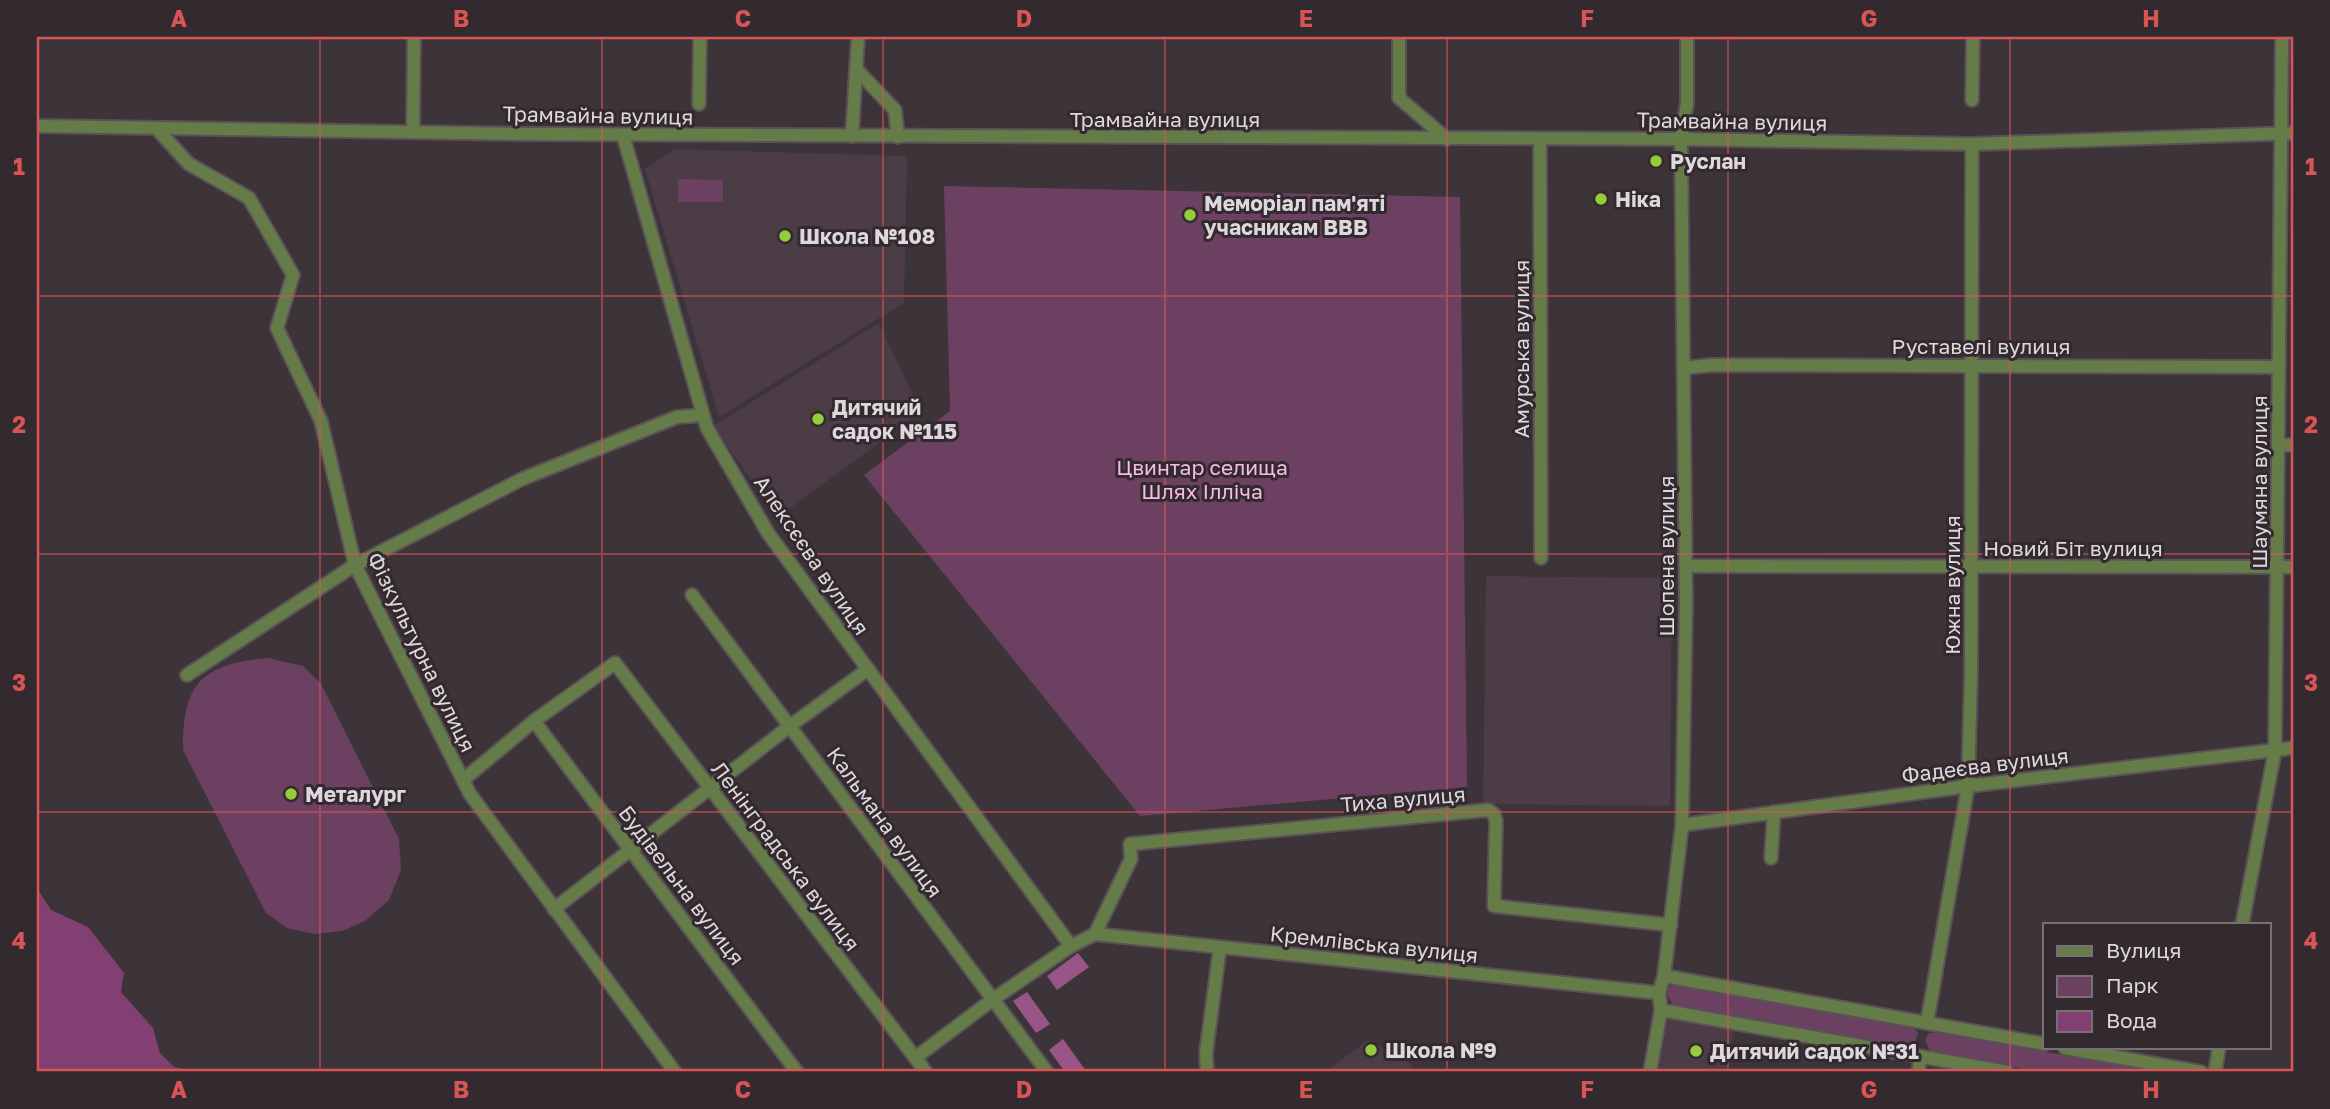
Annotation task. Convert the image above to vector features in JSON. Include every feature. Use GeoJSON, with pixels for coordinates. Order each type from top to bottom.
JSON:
{"type":"FeatureCollection","features":[{"type":"Feature","properties":{"kind":"street"},"geometry":{"type":"LineString","coordinates":[[414,37],[414,132]]}},
{"type":"Feature","properties":{"kind":"street"},"geometry":{"type":"LineString","coordinates":[[699,104],[700,37]]}},
{"type":"Feature","properties":{"kind":"street"},"geometry":{"type":"LineString","coordinates":[[852,136],[858,37]]}},
{"type":"Feature","properties":{"kind":"street"},"geometry":{"type":"LineString","coordinates":[[1399,37],[1399,98],[1447,139]]}},
{"type":"Feature","properties":{"kind":"street","name":"Шопена вулиця"},"geometry":{"type":"LineString","coordinates":[[1650,1072],[1661,1010],[1659,993],[1671,926],[1682,825],[1686,566],[1681,139],[1687,103],[1687,37]]}},
{"type":"Feature","properties":{"kind":"street"},"geometry":{"type":"LineString","coordinates":[[1972,100],[1973,37]]}},
{"type":"Feature","properties":{"kind":"street","name":"Шаумяна вулиця"},"geometry":{"type":"LineString","coordinates":[[2242,923],[2275,750],[2279,367],[2287,312],[2287,133],[2282,37]]}},
{"type":"Feature","properties":{"kind":"street"},"geometry":{"type":"LineString","coordinates":[[857,70],[895,110],[898,137]]}},
{"type":"Feature","properties":{"kind":"street","name":"Трамвайна вулиця"},"geometry":{"type":"LineString","coordinates":[[37,126],[624,135],[1681,139],[1972,144],[2287,133]]}},
{"type":"Feature","properties":{"kind":"street","name":"Фiзкультурна вулиця"},"geometry":{"type":"LineString","coordinates":[[156,128],[189,164],[249,198],[293,275],[277,328],[321,421],[355,565],[470,794],[675,1072]]}},
{"type":"Feature","properties":{"kind":"street","name":"Алексєєва вулиця"},"geometry":{"type":"LineString","coordinates":[[624,135],[707,428],[768,533],[1070,946]]}},
{"type":"Feature","properties":{"kind":"street","name":"Амурська вулиця"},"geometry":{"type":"LineString","coordinates":[[1540,139],[1541,558]]}},
{"type":"Feature","properties":{"kind":"street","name":"Южна вулиця"},"geometry":{"type":"LineString","coordinates":[[1927,1023],[1968,786],[1972,144]]}},
{"type":"Feature","properties":{"kind":"street","name":"Руставелі вулиця"},"geometry":{"type":"LineString","coordinates":[[1684,368],[1711,365],[2279,367]]}},
{"type":"Feature","properties":{"kind":"street"},"geometry":{"type":"LineString","coordinates":[[187,675],[355,565],[522,479],[677,417],[704,415]]}},
{"type":"Feature","properties":{"kind":"street"},"geometry":{"type":"LineString","coordinates":[[2279,444],[2293,445]]}},
{"type":"Feature","properties":{"kind":"street","name":"Новий Біт вулиця"},"geometry":{"type":"LineString","coordinates":[[1686,566],[2293,567]]}},
{"type":"Feature","properties":{"kind":"street","name":"Кальмана вулиця"},"geometry":{"type":"LineString","coordinates":[[692,595],[1047,1072]]}},
{"type":"Feature","properties":{"kind":"street","name":"Ленінградська вулиця"},"geometry":{"type":"LineString","coordinates":[[534,721],[615,663],[926,1072]]}},
{"type":"Feature","properties":{"kind":"street"},"geometry":{"type":"LineString","coordinates":[[554,909],[868,669]]}},
{"type":"Feature","properties":{"kind":"street"},"geometry":{"type":"LineString","coordinates":[[463,780],[534,721]]}},
{"type":"Feature","properties":{"kind":"street","name":"Будівельна вулиця"},"geometry":{"type":"LineString","coordinates":[[534,721],[632,848],[797,1072]]}},
{"type":"Feature","properties":{"kind":"street","name":"Фадеєва вулиця"},"geometry":{"type":"LineString","coordinates":[[1682,825],[1968,786],[2293,748]]}},
{"type":"Feature","properties":{"kind":"street","name":"Тиха вулиця"},"geometry":{"type":"LineString","coordinates":[[1090,935],[1131,859],[1130,844],[1488,810],[1494,814],[1496,821],[1494,906],[1671,926]]}},
{"type":"Feature","properties":{"kind":"street"},"geometry":{"type":"LineString","coordinates":[[1771,858],[1774,812]]}},
{"type":"Feature","properties":{"kind":"street"},"geometry":{"type":"LineString","coordinates":[[915,1058],[992,1000],[1090,935]]}},
{"type":"Feature","properties":{"kind":"street","name":"Кремлівська вулиця"},"geometry":{"type":"LineString","coordinates":[[1090,935],[1659,993]]}},
{"type":"Feature","properties":{"kind":"street"},"geometry":{"type":"LineString","coordinates":[[1208,1072],[1206,1053],[1220,947]]}},
{"type":"Feature","properties":{"kind":"street"},"geometry":{"type":"LineString","coordinates":[[1664,976],[2043,1044]]}},
{"type":"Feature","properties":{"kind":"street"},"geometry":{"type":"LineString","coordinates":[[1661,1010],[2007,1072]]}},
{"type":"Feature","properties":{"kind":"street"},"geometry":{"type":"LineString","coordinates":[[2076,1050],[2201,1072]]}},
{"type":"Feature","properties":{"kind":"street"},"geometry":{"type":"LineString","coordinates":[[2215,1072],[2220,1050]]}},
{"type":"Feature","properties":{"kind":"street"},"geometry":{"type":"LineString","coordinates":[[1918,1072],[1921,1057]]}},
{"type":"Feature","properties":{"kind":"shaded area","name":"Школа №108"},"geometry":{"type":"Polygon","coordinates":[[[675,149],[907,156],[904,303],[719,417],[645,169],[675,149]]]}},
{"type":"Feature","properties":{"kind":"shaded area","name":"Дитячий садок №115"},"geometry":{"type":"Polygon","coordinates":[[[879,323],[921,412],[778,517],[713,426],[879,323]]]}},
{"type":"Feature","properties":{"kind":"shaded area"},"geometry":{"type":"Polygon","coordinates":[[[1486,576],[1672,578],[1670,806],[1483,804],[1486,576]]]}},
{"type":"Feature","properties":{"kind":"shaded area"},"geometry":{"type":"Polygon","coordinates":[[[1078,953],[1089,967],[1057,990],[1047,976],[1078,953]]]}},
{"type":"Feature","properties":{"kind":"shaded area"},"geometry":{"type":"Polygon","coordinates":[[[1027,992],[1050,1024],[1036,1033],[1013,1001],[1027,992]]]}},
{"type":"Feature","properties":{"kind":"shaded area","name":"Дитячий садок №31"},"geometry":{"type":"Polygon","coordinates":[[[1668,1019],[1734,1030],[1726,1072],[1658,1072],[1668,1019]]]}},
{"type":"Feature","properties":{"kind":"shaded area"},"geometry":{"type":"Polygon","coordinates":[[[1063,1039],[1085,1072],[1065,1072],[1049,1050],[1063,1039]]]}},
{"type":"Feature","properties":{"kind":"shaded area","name":"Школа №9"},"geometry":{"type":"Polygon","coordinates":[[[1368,1040],[1407,1060],[1416,1072],[1325,1072],[1368,1040]]]}},
{"type":"Feature","properties":{"kind":"green space"},"geometry":{"type":"Polygon","coordinates":[[[678,179],[723,180],[723,202],[678,202],[678,179]]]}},
{"type":"Feature","properties":{"kind":"green space","name":"Цвинтар селища Шлях Ілліча"},"geometry":{"type":"Polygon","coordinates":[[[944,186],[1460,197],[1467,787],[1140,816],[864,475],[950,411],[944,186]]]}},
{"type":"Feature","properties":{"kind":"green space","name":"Металург"},"geometry":{"type":"Polygon","coordinates":[[[268,658],[303,666],[321,684],[399,839],[401,870],[389,900],[365,921],[342,931],[315,934],[287,928],[266,913],[183,750],[187,708],[200,681],[227,665],[268,658]]]}},
{"type":"Feature","properties":{"kind":"green space"},"geometry":{"type":"Polygon","coordinates":[[[1676,985],[1913,1027],[1918,1033],[1914,1045],[1908,1047],[1673,1005],[1667,994],[1669,987],[1676,985]]]}},
{"type":"Feature","properties":{"kind":"green space"},"geometry":{"type":"Polygon","coordinates":[[[1936,1032],[2156,1072],[2039,1072],[1930,1052],[1925,1040],[1929,1033],[1936,1032]]]}},
{"type":"Feature","properties":{"kind":"water"},"geometry":{"type":"Polygon","coordinates":[[[37,888],[51,910],[88,927],[124,973],[121,992],[153,1028],[160,1053],[174,1067],[197,1072],[37,1072],[37,888]]]}},
{"type":"Feature","properties":{"kind":"place","name":"Руслан"},"geometry":{"type":"Point","coordinates":[1656,161]}},
{"type":"Feature","properties":{"kind":"place","name":"Ніка"},"geometry":{"type":"Point","coordinates":[1601,199]}},
{"type":"Feature","properties":{"kind":"place","name":"Меморіал пам'яті учасникам ВВВ"},"geometry":{"type":"Point","coordinates":[1190,215]}},
{"type":"Feature","properties":{"kind":"place","name":"Школа №108"},"geometry":{"type":"Point","coordinates":[785,236]}},
{"type":"Feature","properties":{"kind":"place","name":"Дитячий садок №115"},"geometry":{"type":"Point","coordinates":[818,419]}},
{"type":"Feature","properties":{"kind":"place","name":"Металург"},"geometry":{"type":"Point","coordinates":[291,794]}},
{"type":"Feature","properties":{"kind":"place","name":"Школа №9"},"geometry":{"type":"Point","coordinates":[1371,1050]}},
{"type":"Feature","properties":{"kind":"place","name":"Дитячий садок №31"},"geometry":{"type":"Point","coordinates":[1696,1051]}}]}
